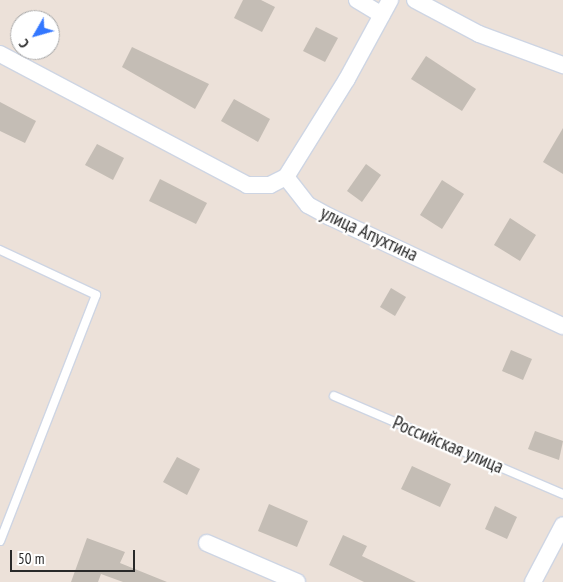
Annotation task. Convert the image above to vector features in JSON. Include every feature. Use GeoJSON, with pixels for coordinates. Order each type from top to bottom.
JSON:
{"type":"FeatureCollection","features":[{"type":"Feature","properties":{"kind":"street"},"geometry":{"type":"LineString","coordinates":[[356,0],[382,15]]}},
{"type":"Feature","properties":{"kind":"street"},"geometry":{"type":"LineString","coordinates":[[0,54],[247,186],[270,185],[286,178],[347,79],[390,0]]}},
{"type":"Feature","properties":{"kind":"street"},"geometry":{"type":"LineString","coordinates":[[415,0],[479,34],[563,65]]}},
{"type":"Feature","properties":{"kind":"street","name":"улица Апухтина"},"geometry":{"type":"LineString","coordinates":[[286,178],[308,205],[330,217],[563,326]]}},
{"type":"Feature","properties":{"kind":"street"},"geometry":{"type":"LineString","coordinates":[[533,582],[563,526]]}},
{"type":"Feature","properties":{"kind":"street"},"geometry":{"type":"LineString","coordinates":[[207,543],[297,582]]}},
{"type":"Feature","properties":{"kind":"lane"},"geometry":{"type":"LineString","coordinates":[[0,250],[96,295],[0,541]]}},
{"type":"Feature","properties":{"kind":"lane","name":"Российская улица"},"geometry":{"type":"LineString","coordinates":[[334,396],[563,494]]}},
{"type":"Feature","properties":{"kind":"building"},"geometry":{"type":"Polygon","coordinates":[[[243,0],[261,0],[275,7],[262,32],[234,18],[243,0]]]}},
{"type":"Feature","properties":{"kind":"building"},"geometry":{"type":"Polygon","coordinates":[[[316,27],[338,38],[325,62],[303,51],[316,27]]]}},
{"type":"Feature","properties":{"kind":"building"},"geometry":{"type":"Polygon","coordinates":[[[132,47],[209,84],[195,109],[122,67],[132,47]]]}},
{"type":"Feature","properties":{"kind":"building"},"geometry":{"type":"Polygon","coordinates":[[[426,56],[476,89],[462,111],[411,79],[426,56]]]}},
{"type":"Feature","properties":{"kind":"building"},"geometry":{"type":"Polygon","coordinates":[[[234,99],[270,119],[258,142],[221,121],[234,99]]]}},
{"type":"Feature","properties":{"kind":"building"},"geometry":{"type":"Polygon","coordinates":[[[0,102],[36,121],[25,143],[0,131],[0,102]]]}},
{"type":"Feature","properties":{"kind":"building"},"geometry":{"type":"Polygon","coordinates":[[[563,128],[563,174],[543,162],[563,128]]]}},
{"type":"Feature","properties":{"kind":"building"},"geometry":{"type":"Polygon","coordinates":[[[97,144],[124,158],[113,180],[85,165],[97,144]]]}},
{"type":"Feature","properties":{"kind":"building"},"geometry":{"type":"Polygon","coordinates":[[[366,164],[381,175],[362,202],[347,191],[366,164]]]}},
{"type":"Feature","properties":{"kind":"building"},"geometry":{"type":"Polygon","coordinates":[[[160,179],[207,203],[196,224],[149,201],[160,179]]]}},
{"type":"Feature","properties":{"kind":"building"},"geometry":{"type":"Polygon","coordinates":[[[442,180],[464,194],[442,229],[420,215],[442,180]]]}},
{"type":"Feature","properties":{"kind":"building"},"geometry":{"type":"Polygon","coordinates":[[[510,218],[536,235],[520,261],[494,245],[510,218]]]}},
{"type":"Feature","properties":{"kind":"building"},"geometry":{"type":"Polygon","coordinates":[[[391,288],[406,297],[395,316],[380,307],[391,288]]]}},
{"type":"Feature","properties":{"kind":"building"},"geometry":{"type":"Polygon","coordinates":[[[511,350],[532,359],[523,380],[502,371],[511,350]]]}},
{"type":"Feature","properties":{"kind":"building"},"geometry":{"type":"Polygon","coordinates":[[[535,431],[563,441],[559,460],[528,449],[535,431]]]}},
{"type":"Feature","properties":{"kind":"building"},"geometry":{"type":"Polygon","coordinates":[[[177,457],[200,469],[187,495],[163,482],[177,457]]]}},
{"type":"Feature","properties":{"kind":"building"},"geometry":{"type":"Polygon","coordinates":[[[412,466],[451,484],[440,507],[401,489],[412,466]]]}},
{"type":"Feature","properties":{"kind":"building"},"geometry":{"type":"Polygon","coordinates":[[[269,504],[308,521],[297,547],[258,531],[269,504]]]}},
{"type":"Feature","properties":{"kind":"building"},"geometry":{"type":"Polygon","coordinates":[[[495,506],[517,517],[507,539],[485,529],[495,506]]]}},
{"type":"Feature","properties":{"kind":"building"},"geometry":{"type":"Polygon","coordinates":[[[343,535],[367,546],[362,556],[416,582],[364,582],[329,565],[343,535]]]}},
{"type":"Feature","properties":{"kind":"building"},"geometry":{"type":"Polygon","coordinates":[[[87,538],[125,552],[120,563],[167,582],[123,582],[101,574],[98,582],[71,582],[87,538]]]}}]}
